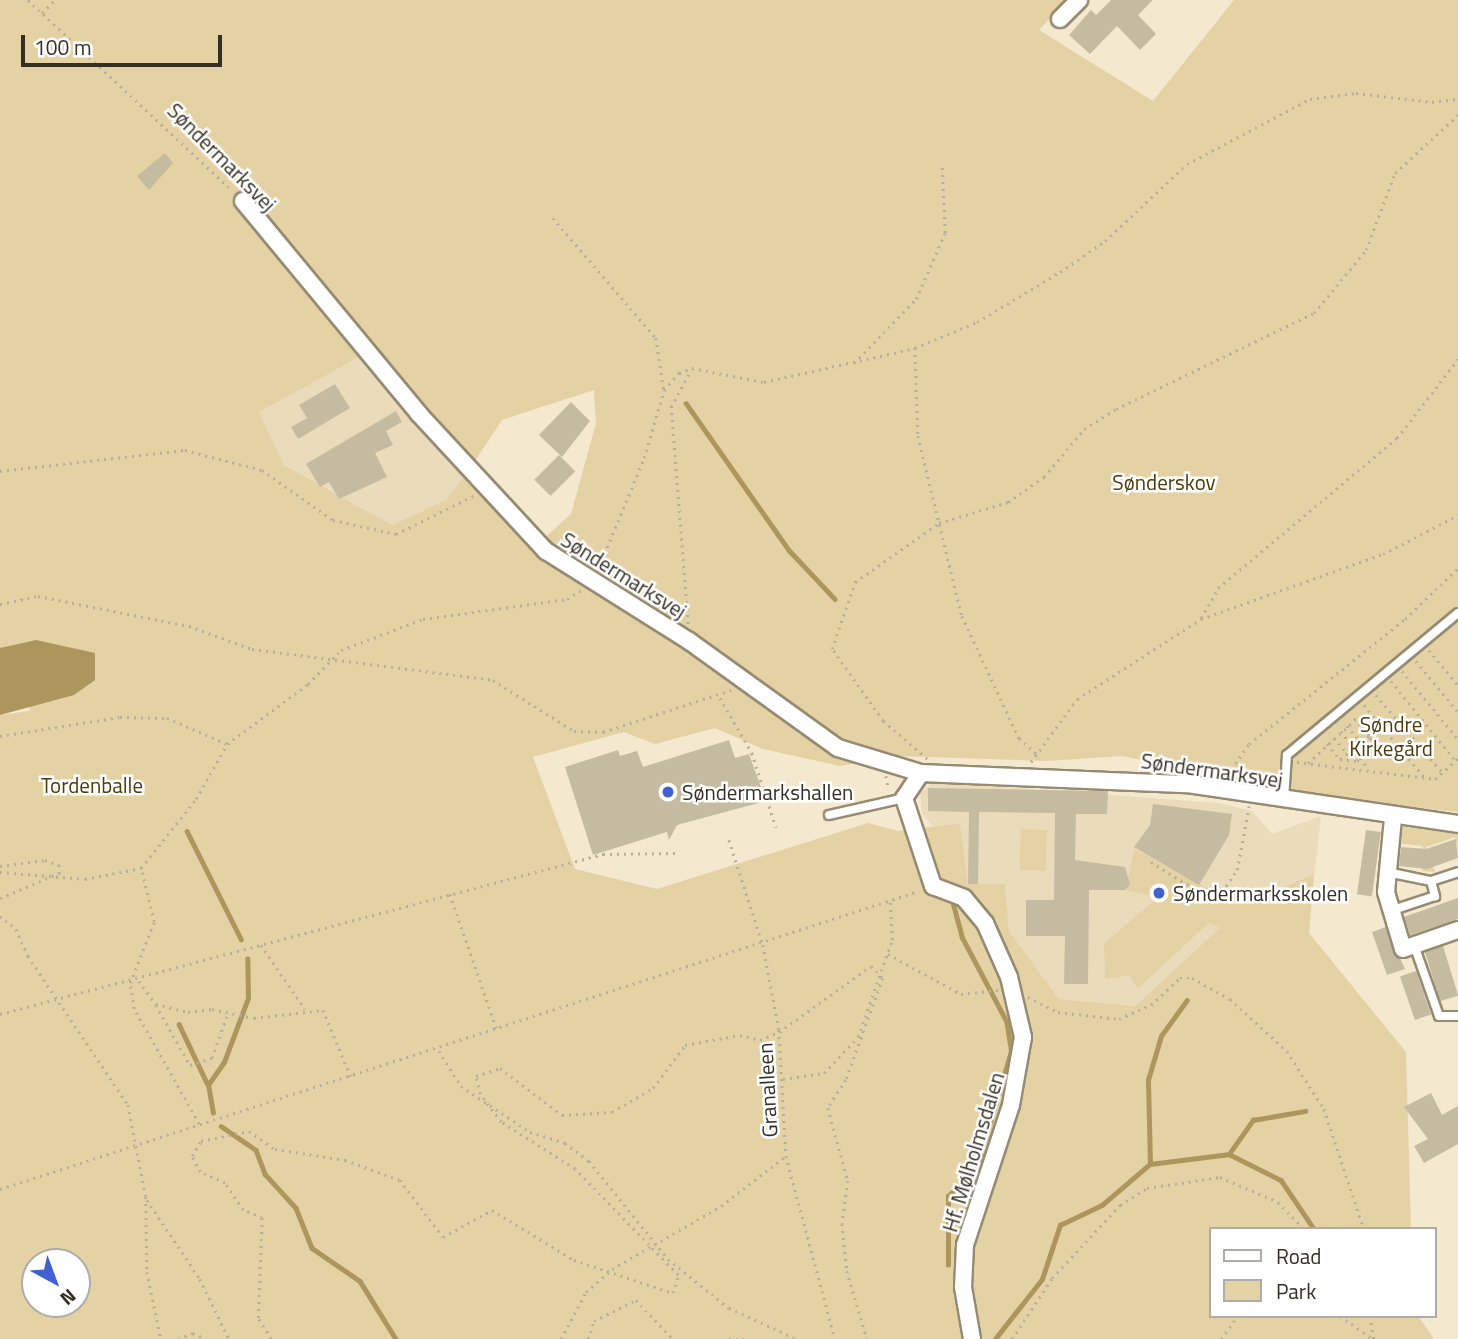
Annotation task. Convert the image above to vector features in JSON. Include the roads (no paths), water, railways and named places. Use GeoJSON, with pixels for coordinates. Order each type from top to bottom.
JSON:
{"type":"FeatureCollection","features":[{"type":"Feature","properties":{"kind":"street"},"geometry":{"type":"LineString","coordinates":[[1060,19],[1079,0]]}},
{"type":"Feature","properties":{"kind":"street","name":"Søndermarksvej"},"geometry":{"type":"LineString","coordinates":[[243,201],[487,488],[546,551],[689,641],[838,748],[925,767],[1024,780],[1087,777],[1224,792],[1393,818],[1458,824]]}},
{"type":"Feature","properties":{"kind":"street"},"geometry":{"type":"LineString","coordinates":[[904,798],[925,767]]}},
{"type":"Feature","properties":{"kind":"street","name":"Hf. Mølholmsdalen"},"geometry":{"type":"LineString","coordinates":[[904,798],[933,887],[949,889],[973,907],[1013,990],[1023,1037],[1020,1069],[965,1245],[962,1287],[972,1339]]}},
{"type":"Feature","properties":{"kind":"street"},"geometry":{"type":"LineString","coordinates":[[1393,818],[1387,872],[1390,911],[1403,949],[1458,930]]}},
{"type":"Feature","properties":{"kind":"lane"},"geometry":{"type":"LineString","coordinates":[[1283,802],[1286,760],[1344,707],[1458,613]]}},
{"type":"Feature","properties":{"kind":"lane"},"geometry":{"type":"LineString","coordinates":[[830,815],[904,798]]}},
{"type":"Feature","properties":{"kind":"lane"},"geometry":{"type":"LineString","coordinates":[[1387,872],[1431,881],[1458,872]]}},
{"type":"Feature","properties":{"kind":"lane"},"geometry":{"type":"LineString","coordinates":[[1390,911],[1434,896],[1431,881]]}},
{"type":"Feature","properties":{"kind":"lane"},"geometry":{"type":"LineString","coordinates":[[1414,945],[1439,1016],[1458,1016]]}},
{"type":"Feature","properties":{"kind":"waterway"},"geometry":{"type":"LineString","coordinates":[[686,403],[789,550],[835,599]]}},
{"type":"Feature","properties":{"kind":"waterway"},"geometry":{"type":"LineString","coordinates":[[187,831],[241,939]]}},
{"type":"Feature","properties":{"kind":"waterway"},"geometry":{"type":"LineString","coordinates":[[948,1265],[948,1196],[977,1168],[1011,1051],[1006,1021],[962,938],[953,904]]}},
{"type":"Feature","properties":{"kind":"waterway"},"geometry":{"type":"LineString","coordinates":[[213,1113],[208,1085],[224,1062],[248,998],[247,959]]}},
{"type":"Feature","properties":{"kind":"waterway"},"geometry":{"type":"LineString","coordinates":[[1150,1164],[1148,1080],[1161,1036],[1187,1000]]}},
{"type":"Feature","properties":{"kind":"waterway"},"geometry":{"type":"LineString","coordinates":[[179,1024],[207,1083]]}},
{"type":"Feature","properties":{"kind":"waterway"},"geometry":{"type":"LineString","coordinates":[[995,1339],[1042,1279],[1060,1225],[1102,1205],[1150,1164],[1229,1154],[1253,1120],[1305,1111]]}},
{"type":"Feature","properties":{"kind":"waterway"},"geometry":{"type":"LineString","coordinates":[[221,1126],[256,1150],[265,1174],[296,1208],[312,1248],[360,1281],[396,1339]]}},
{"type":"Feature","properties":{"kind":"waterway"},"geometry":{"type":"LineString","coordinates":[[1229,1154],[1281,1180],[1313,1227]]}},
{"type":"Feature","properties":{"kind":"place","name":"Søndermarkshallen"},"geometry":{"type":"Point","coordinates":[668,792]}},
{"type":"Feature","properties":{"kind":"place","name":"Søndermarksskolen"},"geometry":{"type":"Point","coordinates":[1159,893]}},
{"type":"Feature","properties":{"kind":"park label","name":"Sønderskov"},"geometry":{"type":"Point","coordinates":[1164,482]}},
{"type":"Feature","properties":{"kind":"park label","name":"Søndre Kirkegård"},"geometry":{"type":"Point","coordinates":[1391,736]}},
{"type":"Feature","properties":{"kind":"park label","name":"Tordenballe"},"geometry":{"type":"Point","coordinates":[92,785]}}]}
